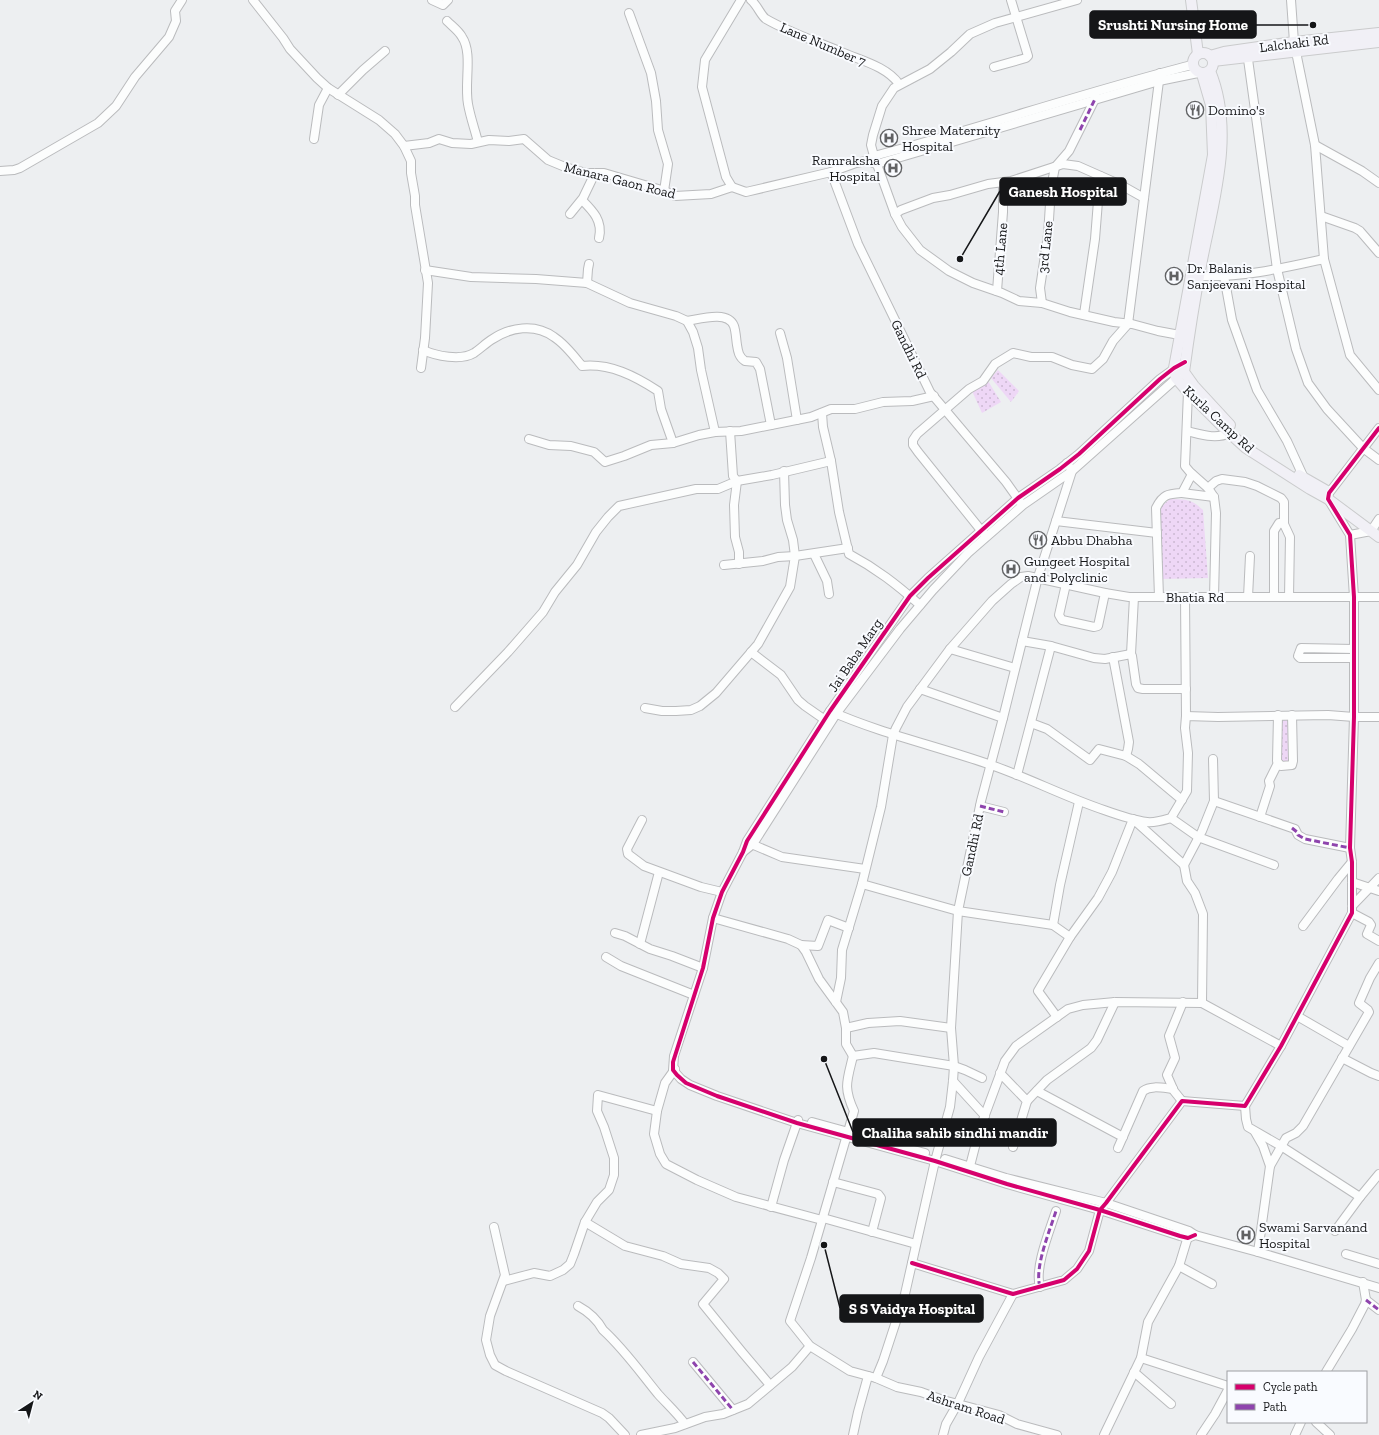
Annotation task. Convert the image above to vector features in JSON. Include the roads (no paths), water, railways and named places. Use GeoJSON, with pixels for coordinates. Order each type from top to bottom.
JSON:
{"type":"FeatureCollection","features":[{"type":"Feature","properties":{"kind":"main road"},"geometry":{"type":"LineString","coordinates":[[1191,0],[1198,54],[1194,59],[1204,66]]}},
{"type":"Feature","properties":{"kind":"main road","name":"Lalchaki Rd"},"geometry":{"type":"LineString","coordinates":[[1204,66],[1247,53],[1379,33]]}},
{"type":"Feature","properties":{"kind":"main road","name":"Lalchaki Rd"},"geometry":{"type":"LineString","coordinates":[[1295,46],[1379,42]]}},
{"type":"Feature","properties":{"kind":"main road","name":"Kurla Camp Rd"},"geometry":{"type":"LineString","coordinates":[[1184,336],[1199,276],[1220,156],[1220,104],[1216,87],[1204,66]]}},
{"type":"Feature","properties":{"kind":"main road","name":"Kurla Camp Rd"},"geometry":{"type":"LineString","coordinates":[[1204,66],[1211,105],[1213,155],[1184,336],[1180,370],[1191,389],[1229,432],[1246,448],[1310,489],[1329,496]]}},
{"type":"Feature","properties":{"kind":"main road","name":"Kurla Camp Rd"},"geometry":{"type":"LineString","coordinates":[[1191,389],[1245,438],[1264,453],[1376,526],[1379,537]]}},
{"type":"Feature","properties":{"kind":"street"},"geometry":{"type":"LineString","coordinates":[[0,171],[20,168],[98,123],[116,106],[135,77],[169,37],[176,21],[176,8],[182,0]]}},
{"type":"Feature","properties":{"kind":"street"},"geometry":{"type":"LineString","coordinates":[[253,0],[297,57],[328,88],[379,120],[395,134],[404,146],[412,161],[411,173],[416,196],[415,205],[428,283],[421,368]]}},
{"type":"Feature","properties":{"kind":"street"},"geometry":{"type":"LineString","coordinates":[[432,0],[444,5],[448,0]]}},
{"type":"Feature","properties":{"kind":"street"},"geometry":{"type":"LineString","coordinates":[[732,187],[726,177],[702,87],[705,60],[741,0]]}},
{"type":"Feature","properties":{"kind":"street","name":"Lane Number 7"},"geometry":{"type":"LineString","coordinates":[[751,0],[759,7],[764,18],[788,30],[874,66],[886,72],[899,84]]}},
{"type":"Feature","properties":{"kind":"street"},"geometry":{"type":"LineString","coordinates":[[994,67],[1027,56],[1012,0]]}},
{"type":"Feature","properties":{"kind":"street"},"geometry":{"type":"LineString","coordinates":[[1077,0],[995,23],[970,34],[930,69],[899,84],[890,91],[882,106],[871,145],[872,160],[902,227],[920,250],[949,271],[973,283],[997,291],[1019,301],[1042,303],[1070,312],[1184,336]]}},
{"type":"Feature","properties":{"kind":"street"},"geometry":{"type":"LineString","coordinates":[[1291,0],[1295,46],[1315,145],[1324,259],[1350,355],[1379,390]]}},
{"type":"Feature","properties":{"kind":"street"},"geometry":{"type":"LineString","coordinates":[[630,13],[651,73],[656,101],[658,130],[668,164],[664,191]]}},
{"type":"Feature","properties":{"kind":"street"},"geometry":{"type":"LineString","coordinates":[[447,21],[464,38],[468,50],[466,84],[468,104],[478,142]]}},
{"type":"Feature","properties":{"kind":"street"},"geometry":{"type":"LineString","coordinates":[[338,95],[385,51]]}},
{"type":"Feature","properties":{"kind":"street"},"geometry":{"type":"LineString","coordinates":[[1247,53],[1277,269],[1296,349],[1308,383],[1327,409],[1363,448],[1379,460]]}},
{"type":"Feature","properties":{"kind":"street"},"geometry":{"type":"LineString","coordinates":[[1055,166],[1069,151],[1096,95],[1160,73],[1204,66]]}},
{"type":"Feature","properties":{"kind":"street"},"geometry":{"type":"LineString","coordinates":[[1096,95],[1158,82],[1204,66]]}},
{"type":"Feature","properties":{"kind":"street"},"geometry":{"type":"LineString","coordinates":[[984,534],[913,445],[913,440],[917,434],[944,409],[969,389],[983,382],[995,364],[1013,353],[1031,357],[1052,357],[1072,365],[1092,369],[1103,359],[1113,341],[1128,324],[1160,73]]}},
{"type":"Feature","properties":{"kind":"street"},"geometry":{"type":"LineString","coordinates":[[314,139],[319,105],[328,88]]}},
{"type":"Feature","properties":{"kind":"street","name":"Manara Gaon Road"},"geometry":{"type":"LineString","coordinates":[[404,146],[429,143],[439,139],[452,143],[471,144],[488,140],[509,141],[524,139],[548,160],[586,173],[604,173],[664,191],[674,196],[711,194],[732,187],[746,192],[831,172],[856,163],[936,144],[1096,95]]}},
{"type":"Feature","properties":{"kind":"street"},"geometry":{"type":"LineString","coordinates":[[1315,145],[1379,182]]}},
{"type":"Feature","properties":{"kind":"street"},"geometry":{"type":"LineString","coordinates":[[895,214],[901,210],[933,198],[950,195],[988,184],[1011,181],[1063,164],[1078,166],[1121,185],[1144,198]]}},
{"type":"Feature","properties":{"kind":"street","name":"3rd Lane"},"geometry":{"type":"LineString","coordinates":[[1042,303],[1040,288],[1048,235],[1051,188],[1055,166]]}},
{"type":"Feature","properties":{"kind":"street","name":"Gandhi Rd"},"geometry":{"type":"LineString","coordinates":[[831,172],[858,244],[930,392],[1006,482],[1020,502]]}},
{"type":"Feature","properties":{"kind":"street"},"geometry":{"type":"LineString","coordinates":[[570,214],[582,200],[595,173]]}},
{"type":"Feature","properties":{"kind":"street"},"geometry":{"type":"LineString","coordinates":[[1084,314],[1095,239],[1100,176]]}},
{"type":"Feature","properties":{"kind":"street","name":"4th Lane"},"geometry":{"type":"LineString","coordinates":[[997,291],[1003,212],[1003,182]]}},
{"type":"Feature","properties":{"kind":"street"},"geometry":{"type":"LineString","coordinates":[[582,200],[594,212],[599,223],[599,238]]}},
{"type":"Feature","properties":{"kind":"street"},"geometry":{"type":"LineString","coordinates":[[1320,216],[1360,231],[1379,253]]}},
{"type":"Feature","properties":{"kind":"street"},"geometry":{"type":"LineString","coordinates":[[1199,276],[1224,276],[1277,269],[1324,259]]}},
{"type":"Feature","properties":{"kind":"street"},"geometry":{"type":"LineString","coordinates":[[587,283],[589,264]]}},
{"type":"Feature","properties":{"kind":"street"},"geometry":{"type":"LineString","coordinates":[[425,270],[471,277],[536,278],[587,283],[630,302],[676,316],[687,321],[710,317],[728,318],[734,325],[739,355],[745,361],[756,362],[760,369],[771,425]]}},
{"type":"Feature","properties":{"kind":"street"},"geometry":{"type":"LineString","coordinates":[[1224,276],[1232,320],[1257,390],[1287,441],[1304,478]]}},
{"type":"Feature","properties":{"kind":"street"},"geometry":{"type":"LineString","coordinates":[[687,321],[693,332],[698,348],[715,432]]}},
{"type":"Feature","properties":{"kind":"street"},"geometry":{"type":"LineString","coordinates":[[423,350],[432,354],[458,358],[473,354],[491,340],[510,330],[523,328],[540,330],[554,337],[571,352],[582,366],[592,365],[610,367],[658,391],[661,409],[673,443]]}},
{"type":"Feature","properties":{"kind":"street"},"geometry":{"type":"LineString","coordinates":[[780,333],[787,358],[797,420]]}},
{"type":"Feature","properties":{"kind":"street","name":"Jai Baba Marg"},"geometry":{"type":"LineString","coordinates":[[833,713],[910,596],[928,578],[984,534],[1020,502],[1070,467],[1180,370]]}},
{"type":"Feature","properties":{"kind":"street"},"geometry":{"type":"LineString","coordinates":[[1191,389],[1185,466],[1208,488],[1214,497],[1216,513],[1214,596]]}},
{"type":"Feature","properties":{"kind":"street"},"geometry":{"type":"LineString","coordinates":[[529,439],[549,445],[571,446],[594,452],[605,462],[651,445],[673,443],[699,435],[715,432],[741,431],[797,420],[831,409],[855,409],[883,402],[912,401],[934,396]]}},
{"type":"Feature","properties":{"kind":"street"},"geometry":{"type":"LineString","coordinates":[[822,413],[823,427],[831,461],[839,512],[849,554],[873,567],[897,584],[920,605]]}},
{"type":"Feature","properties":{"kind":"street"},"geometry":{"type":"LineString","coordinates":[[1352,910],[1352,862],[1350,848],[1354,717],[1354,597],[1350,535],[1329,496],[1379,428]]}},
{"type":"Feature","properties":{"kind":"street"},"geometry":{"type":"LineString","coordinates":[[730,431],[733,476],[736,481],[734,505],[735,537],[739,552],[739,564]]}},
{"type":"Feature","properties":{"kind":"street"},"geometry":{"type":"LineString","coordinates":[[1187,431],[1215,437],[1224,436],[1229,432]]}},
{"type":"Feature","properties":{"kind":"street"},"geometry":{"type":"LineString","coordinates":[[455,707],[508,652],[543,612],[555,592],[577,565],[596,532],[619,506],[696,489],[718,489],[736,481],[831,461]]}},
{"type":"Feature","properties":{"kind":"street","name":"Gandhi Rd"},"geometry":{"type":"LineString","coordinates":[[853,1435],[858,1412],[872,1377],[883,1361],[905,1294],[936,1158],[950,1107],[954,1066],[951,1028],[958,911],[990,764],[1038,577],[1049,539],[1056,522],[1070,467]]}},
{"type":"Feature","properties":{"kind":"street"},"geometry":{"type":"LineString","coordinates":[[645,708],[662,711],[676,711],[691,710],[700,706],[716,693],[758,644],[790,587],[795,556],[785,505],[784,471]]}},
{"type":"Feature","properties":{"kind":"street"},"geometry":{"type":"LineString","coordinates":[[1182,493],[1192,474]]}},
{"type":"Feature","properties":{"kind":"street"},"geometry":{"type":"LineString","coordinates":[[1208,488],[1216,481],[1222,479],[1245,482],[1257,486],[1281,498],[1284,502],[1284,524],[1290,537],[1289,597]]}},
{"type":"Feature","properties":{"kind":"street"},"geometry":{"type":"LineString","coordinates":[[1159,597],[1156,508],[1160,500],[1168,494],[1182,493],[1214,497]]}},
{"type":"Feature","properties":{"kind":"street"},"geometry":{"type":"LineString","coordinates":[[1056,522],[1157,533]]}},
{"type":"Feature","properties":{"kind":"street"},"geometry":{"type":"LineString","coordinates":[[1274,597],[1274,531],[1279,523],[1284,524]]}},
{"type":"Feature","properties":{"kind":"street"},"geometry":{"type":"LineString","coordinates":[[1350,535],[1376,526]]}},
{"type":"Feature","properties":{"kind":"street","name":"Jai Baba Marg"},"geometry":{"type":"LineString","coordinates":[[916,1244],[823,1219],[771,1207],[718,1190],[666,1164],[660,1154],[654,1134],[657,1111],[665,1083],[674,1069],[674,1056],[703,968],[713,918],[722,892],[743,852],[833,713],[920,605],[984,534]]}},
{"type":"Feature","properties":{"kind":"street"},"geometry":{"type":"LineString","coordinates":[[724,565],[763,561],[778,557],[814,554],[848,548]]}},
{"type":"Feature","properties":{"kind":"street"},"geometry":{"type":"LineString","coordinates":[[814,554],[827,581],[829,594]]}},
{"type":"Feature","properties":{"kind":"street"},"geometry":{"type":"LineString","coordinates":[[1248,597],[1250,556]]}},
{"type":"Feature","properties":{"kind":"street"},"geometry":{"type":"LineString","coordinates":[[836,1002],[840,978],[842,950],[862,884],[881,807],[893,735],[896,728],[907,708],[950,649],[992,601],[1011,584],[1022,577],[1038,577]]}},
{"type":"Feature","properties":{"kind":"street","name":"Bhatia Rd"},"geometry":{"type":"LineString","coordinates":[[1038,577],[1105,593],[1134,597],[1379,597]]}},
{"type":"Feature","properties":{"kind":"street"},"geometry":{"type":"LineString","coordinates":[[1066,584],[1059,615],[1062,620],[1094,627],[1098,626],[1105,593]]}},
{"type":"Feature","properties":{"kind":"street"},"geometry":{"type":"LineString","coordinates":[[1134,597],[1131,654],[1138,688],[1186,689]]}},
{"type":"Feature","properties":{"kind":"street"},"geometry":{"type":"LineString","coordinates":[[1171,818],[1187,791],[1188,753],[1185,728],[1185,597]]}},
{"type":"Feature","properties":{"kind":"street"},"geometry":{"type":"LineString","coordinates":[[1022,641],[1051,646],[1094,658],[1105,659],[1131,654]]}},
{"type":"Feature","properties":{"kind":"street"},"geometry":{"type":"LineString","coordinates":[[1017,775],[1051,646]]}},
{"type":"Feature","properties":{"kind":"street"},"geometry":{"type":"LineString","coordinates":[[1354,649],[1300,648],[1298,656],[1300,658],[1354,658]]}},
{"type":"Feature","properties":{"kind":"street"},"geometry":{"type":"LineString","coordinates":[[950,649],[1015,668]]}},
{"type":"Feature","properties":{"kind":"street"},"geometry":{"type":"LineString","coordinates":[[1335,649],[1335,658]]}},
{"type":"Feature","properties":{"kind":"street"},"geometry":{"type":"LineString","coordinates":[[751,652],[781,675],[798,700],[827,721]]}},
{"type":"Feature","properties":{"kind":"street"},"geometry":{"type":"LineString","coordinates":[[1113,657],[1127,730],[1128,749],[1126,756]]}},
{"type":"Feature","properties":{"kind":"street"},"geometry":{"type":"LineString","coordinates":[[920,689],[1003,718]]}},
{"type":"Feature","properties":{"kind":"street"},"geometry":{"type":"LineString","coordinates":[[833,713],[893,735],[990,764],[1079,802],[1133,819],[1149,822],[1171,818],[1198,837],[1274,865]]}},
{"type":"Feature","properties":{"kind":"street"},"geometry":{"type":"LineString","coordinates":[[1260,817],[1270,786],[1269,781],[1278,763],[1278,715]]}},
{"type":"Feature","properties":{"kind":"street"},"geometry":{"type":"LineString","coordinates":[[1186,716],[1218,717],[1292,715],[1379,717]]}},
{"type":"Feature","properties":{"kind":"street"},"geometry":{"type":"LineString","coordinates":[[1278,763],[1281,766],[1290,766],[1292,763],[1292,715]]}},
{"type":"Feature","properties":{"kind":"street"},"geometry":{"type":"LineString","coordinates":[[1031,723],[1047,729],[1090,760],[1099,749],[1126,756],[1139,764],[1182,800]]}},
{"type":"Feature","properties":{"kind":"street"},"geometry":{"type":"LineString","coordinates":[[1202,1003],[1203,914],[1187,881],[1184,865],[1214,801],[1213,759]]}},
{"type":"Feature","properties":{"kind":"street"},"geometry":{"type":"LineString","coordinates":[[1214,801],[1295,829],[1298,835],[1305,839],[1350,848]]}},
{"type":"Feature","properties":{"kind":"street"},"geometry":{"type":"LineString","coordinates":[[1053,925],[1060,886],[1079,802]]}},
{"type":"Feature","properties":{"kind":"street"},"geometry":{"type":"LineString","coordinates":[[980,806],[1004,812]]}},
{"type":"Feature","properties":{"kind":"street"},"geometry":{"type":"LineString","coordinates":[[1133,819],[1184,865]]}},
{"type":"Feature","properties":{"kind":"street"},"geometry":{"type":"LineString","coordinates":[[1057,1016],[1038,991],[1070,937],[1098,898],[1112,872],[1133,819]]}},
{"type":"Feature","properties":{"kind":"street"},"geometry":{"type":"LineString","coordinates":[[642,820],[627,849],[628,854],[644,866],[701,887],[722,892]]}},
{"type":"Feature","properties":{"kind":"street"},"geometry":{"type":"LineString","coordinates":[[750,843],[782,857],[865,869]]}},
{"type":"Feature","properties":{"kind":"street"},"geometry":{"type":"LineString","coordinates":[[1303,926],[1352,862]]}},
{"type":"Feature","properties":{"kind":"street"},"geometry":{"type":"LineString","coordinates":[[640,944],[659,872]]}},
{"type":"Feature","properties":{"kind":"street"},"geometry":{"type":"LineString","coordinates":[[1360,1196],[1248,1127],[1245,1106],[1281,1046],[1352,910],[1379,878]]}},
{"type":"Feature","properties":{"kind":"street"},"geometry":{"type":"LineString","coordinates":[[1352,882],[1379,891]]}},
{"type":"Feature","properties":{"kind":"street"},"geometry":{"type":"LineString","coordinates":[[862,884],[958,911],[1053,925],[1070,937]]}},
{"type":"Feature","properties":{"kind":"street"},"geometry":{"type":"LineString","coordinates":[[1352,910],[1369,922],[1371,925],[1367,934],[1379,941]]}},
{"type":"Feature","properties":{"kind":"street"},"geometry":{"type":"LineString","coordinates":[[713,918],[788,939],[801,945],[818,946],[828,920],[849,928]]}},
{"type":"Feature","properties":{"kind":"street"},"geometry":{"type":"LineString","coordinates":[[615,933],[650,949],[703,968]]}},
{"type":"Feature","properties":{"kind":"street"},"geometry":{"type":"LineString","coordinates":[[801,945],[806,952],[818,979],[844,1012],[846,1044],[853,1056],[847,1082],[848,1097],[854,1111],[823,1219]]}},
{"type":"Feature","properties":{"kind":"street"},"geometry":{"type":"LineString","coordinates":[[606,957],[621,966],[694,995]]}},
{"type":"Feature","properties":{"kind":"street"},"geometry":{"type":"LineString","coordinates":[[1258,1252],[1266,1185],[1270,1166],[1286,1138],[1296,1133],[1302,1126],[1369,1012],[1359,1003],[1379,963]]}},
{"type":"Feature","properties":{"kind":"street"},"geometry":{"type":"LineString","coordinates":[[970,1166],[979,1131],[1005,1060],[1016,1046],[1068,1009],[1076,1006],[1115,1002],[1202,1003],[1281,1046]]}},
{"type":"Feature","properties":{"kind":"street"},"geometry":{"type":"LineString","coordinates":[[1013,1147],[1027,1101],[1047,1080],[1091,1048],[1097,1040],[1115,1002]]}},
{"type":"Feature","properties":{"kind":"street"},"geometry":{"type":"LineString","coordinates":[[1183,1002],[1169,1036],[1174,1058],[1167,1075],[1173,1089],[1182,1101],[1245,1106]]}},
{"type":"Feature","properties":{"kind":"street"},"geometry":{"type":"LineString","coordinates":[[1297,1016],[1349,1046]]}},
{"type":"Feature","properties":{"kind":"street"},"geometry":{"type":"LineString","coordinates":[[846,1028],[900,1021],[951,1028]]}},
{"type":"Feature","properties":{"kind":"street"},"geometry":{"type":"LineString","coordinates":[[853,1056],[874,1053],[954,1066],[982,1078]]}},
{"type":"Feature","properties":{"kind":"street"},"geometry":{"type":"LineString","coordinates":[[1342,1058],[1379,1076]]}},
{"type":"Feature","properties":{"kind":"street"},"geometry":{"type":"LineString","coordinates":[[674,1069],[689,1080],[717,1092],[798,1121],[970,1166],[1006,1178],[1106,1203],[1191,1235]]}},
{"type":"Feature","properties":{"kind":"street"},"geometry":{"type":"LineString","coordinates":[[1000,1073],[1027,1101]]}},
{"type":"Feature","properties":{"kind":"street"},"geometry":{"type":"LineString","coordinates":[[953,1081],[985,1116]]}},
{"type":"Feature","properties":{"kind":"street"},"geometry":{"type":"LineString","coordinates":[[1118,1148],[1143,1090],[1155,1087],[1173,1089]]}},
{"type":"Feature","properties":{"kind":"street"},"geometry":{"type":"LineString","coordinates":[[1037,1090],[1123,1137]]}},
{"type":"Feature","properties":{"kind":"street"},"geometry":{"type":"LineString","coordinates":[[504,1281],[534,1273],[550,1276],[563,1270],[570,1264],[585,1222],[597,1202],[609,1190],[614,1175],[614,1158],[597,1111],[598,1095],[657,1111]]}},
{"type":"Feature","properties":{"kind":"street"},"geometry":{"type":"LineString","coordinates":[[912,1263],[1012,1294],[1064,1280],[1077,1269],[1089,1251],[1100,1210],[1182,1101]]}},
{"type":"Feature","properties":{"kind":"street"},"geometry":{"type":"LineString","coordinates":[[771,1207],[784,1160],[798,1121]]}},
{"type":"Feature","properties":{"kind":"street"},"geometry":{"type":"LineString","coordinates":[[1255,1131],[1263,1146],[1270,1166]]}},
{"type":"Feature","properties":{"kind":"street"},"geometry":{"type":"LineString","coordinates":[[936,1158],[1007,1184],[1258,1252],[1379,1288]]}},
{"type":"Feature","properties":{"kind":"street"},"geometry":{"type":"LineString","coordinates":[[1336,1231],[1360,1196],[1379,1174]]}},
{"type":"Feature","properties":{"kind":"street"},"geometry":{"type":"LineString","coordinates":[[833,1182],[878,1194],[880,1196],[881,1198],[872,1232]]}},
{"type":"Feature","properties":{"kind":"street"},"geometry":{"type":"LineString","coordinates":[[1040,1286],[1038,1279],[1042,1256],[1056,1211]]}},
{"type":"Feature","properties":{"kind":"street","name":"Ashram Road"},"geometry":{"type":"LineString","coordinates":[[823,1219],[790,1321],[810,1346],[850,1371],[872,1377],[897,1387],[921,1392],[943,1400],[999,1415],[1017,1424],[1057,1435]]}},
{"type":"Feature","properties":{"kind":"street"},"geometry":{"type":"LineString","coordinates":[[585,1222],[625,1246],[663,1256],[681,1264],[709,1268],[718,1273],[724,1279],[703,1304],[770,1385]]}},
{"type":"Feature","properties":{"kind":"street"},"geometry":{"type":"LineString","coordinates":[[494,1227],[504,1270],[504,1281],[490,1316],[486,1340],[490,1355],[495,1365],[602,1412],[625,1435]]}},
{"type":"Feature","properties":{"kind":"street"},"geometry":{"type":"LineString","coordinates":[[1104,1435],[1141,1358],[1148,1322],[1179,1266],[1191,1235]]}},
{"type":"Feature","properties":{"kind":"street"},"geometry":{"type":"LineString","coordinates":[[1346,1254],[1379,1264]]}},
{"type":"Feature","properties":{"kind":"street"},"geometry":{"type":"LineString","coordinates":[[1179,1266],[1212,1284]]}},
{"type":"Feature","properties":{"kind":"street"},"geometry":{"type":"LineString","coordinates":[[1327,1371],[1352,1329],[1366,1300],[1363,1282]]}},
{"type":"Feature","properties":{"kind":"street"},"geometry":{"type":"LineString","coordinates":[[943,1435],[946,1424],[1012,1294]]}},
{"type":"Feature","properties":{"kind":"street"},"geometry":{"type":"LineString","coordinates":[[1366,1300],[1379,1310]]}},
{"type":"Feature","properties":{"kind":"street"},"geometry":{"type":"LineString","coordinates":[[578,1306],[587,1311],[599,1322],[603,1330],[638,1367],[685,1424]]}},
{"type":"Feature","properties":{"kind":"street"},"geometry":{"type":"LineString","coordinates":[[640,1435],[674,1428],[723,1414],[748,1404],[792,1367],[810,1346]]}},
{"type":"Feature","properties":{"kind":"street"},"geometry":{"type":"LineString","coordinates":[[1141,1358],[1227,1386]]}},
{"type":"Feature","properties":{"kind":"street"},"geometry":{"type":"LineString","coordinates":[[693,1362],[732,1410]]}},
{"type":"Feature","properties":{"kind":"street"},"geometry":{"type":"LineString","coordinates":[[1134,1372],[1171,1404]]}},
{"type":"Feature","properties":{"kind":"street"},"geometry":{"type":"LineString","coordinates":[[1201,1435],[1227,1392]]}},
{"type":"Feature","properties":{"kind":"street"},"geometry":{"type":"LineString","coordinates":[[1294,1435],[1300,1423]]}},
{"type":"Feature","properties":{"kind":"street"},"geometry":{"type":"LineString","coordinates":[[1317,1423],[1330,1435]]}},
{"type":"Feature","properties":{"kind":"place","name":"Srushti Nursing Home"},"geometry":{"type":"Point","coordinates":[1313,25]}},
{"type":"Feature","properties":{"kind":"place","name":"Domino's"},"geometry":{"type":"Point","coordinates":[1195,110]}},
{"type":"Feature","properties":{"kind":"place","name":"Shree Maternity Hospital"},"geometry":{"type":"Point","coordinates":[889,138]}},
{"type":"Feature","properties":{"kind":"place","name":"Ramraksha Hospital"},"geometry":{"type":"Point","coordinates":[893,168]}},
{"type":"Feature","properties":{"kind":"place","name":"Ganesh Hospital"},"geometry":{"type":"Point","coordinates":[960,259]}},
{"type":"Feature","properties":{"kind":"place","name":"Dr. Balanis Sanjeevani Hospital"},"geometry":{"type":"Point","coordinates":[1174,276]}},
{"type":"Feature","properties":{"kind":"place","name":"Abbu Dhabha"},"geometry":{"type":"Point","coordinates":[1038,540]}},
{"type":"Feature","properties":{"kind":"place","name":"Gungeet Hospital and Polyclinic"},"geometry":{"type":"Point","coordinates":[1011,569]}},
{"type":"Feature","properties":{"kind":"place","name":"Chaliha sahib sindhi mandir"},"geometry":{"type":"Point","coordinates":[824,1059]}},
{"type":"Feature","properties":{"kind":"place","name":"Swami Sarvanand Hospital"},"geometry":{"type":"Point","coordinates":[1246,1235]}},
{"type":"Feature","properties":{"kind":"place","name":"S S Vaidya Hospital"},"geometry":{"type":"Point","coordinates":[824,1245]}}]}
